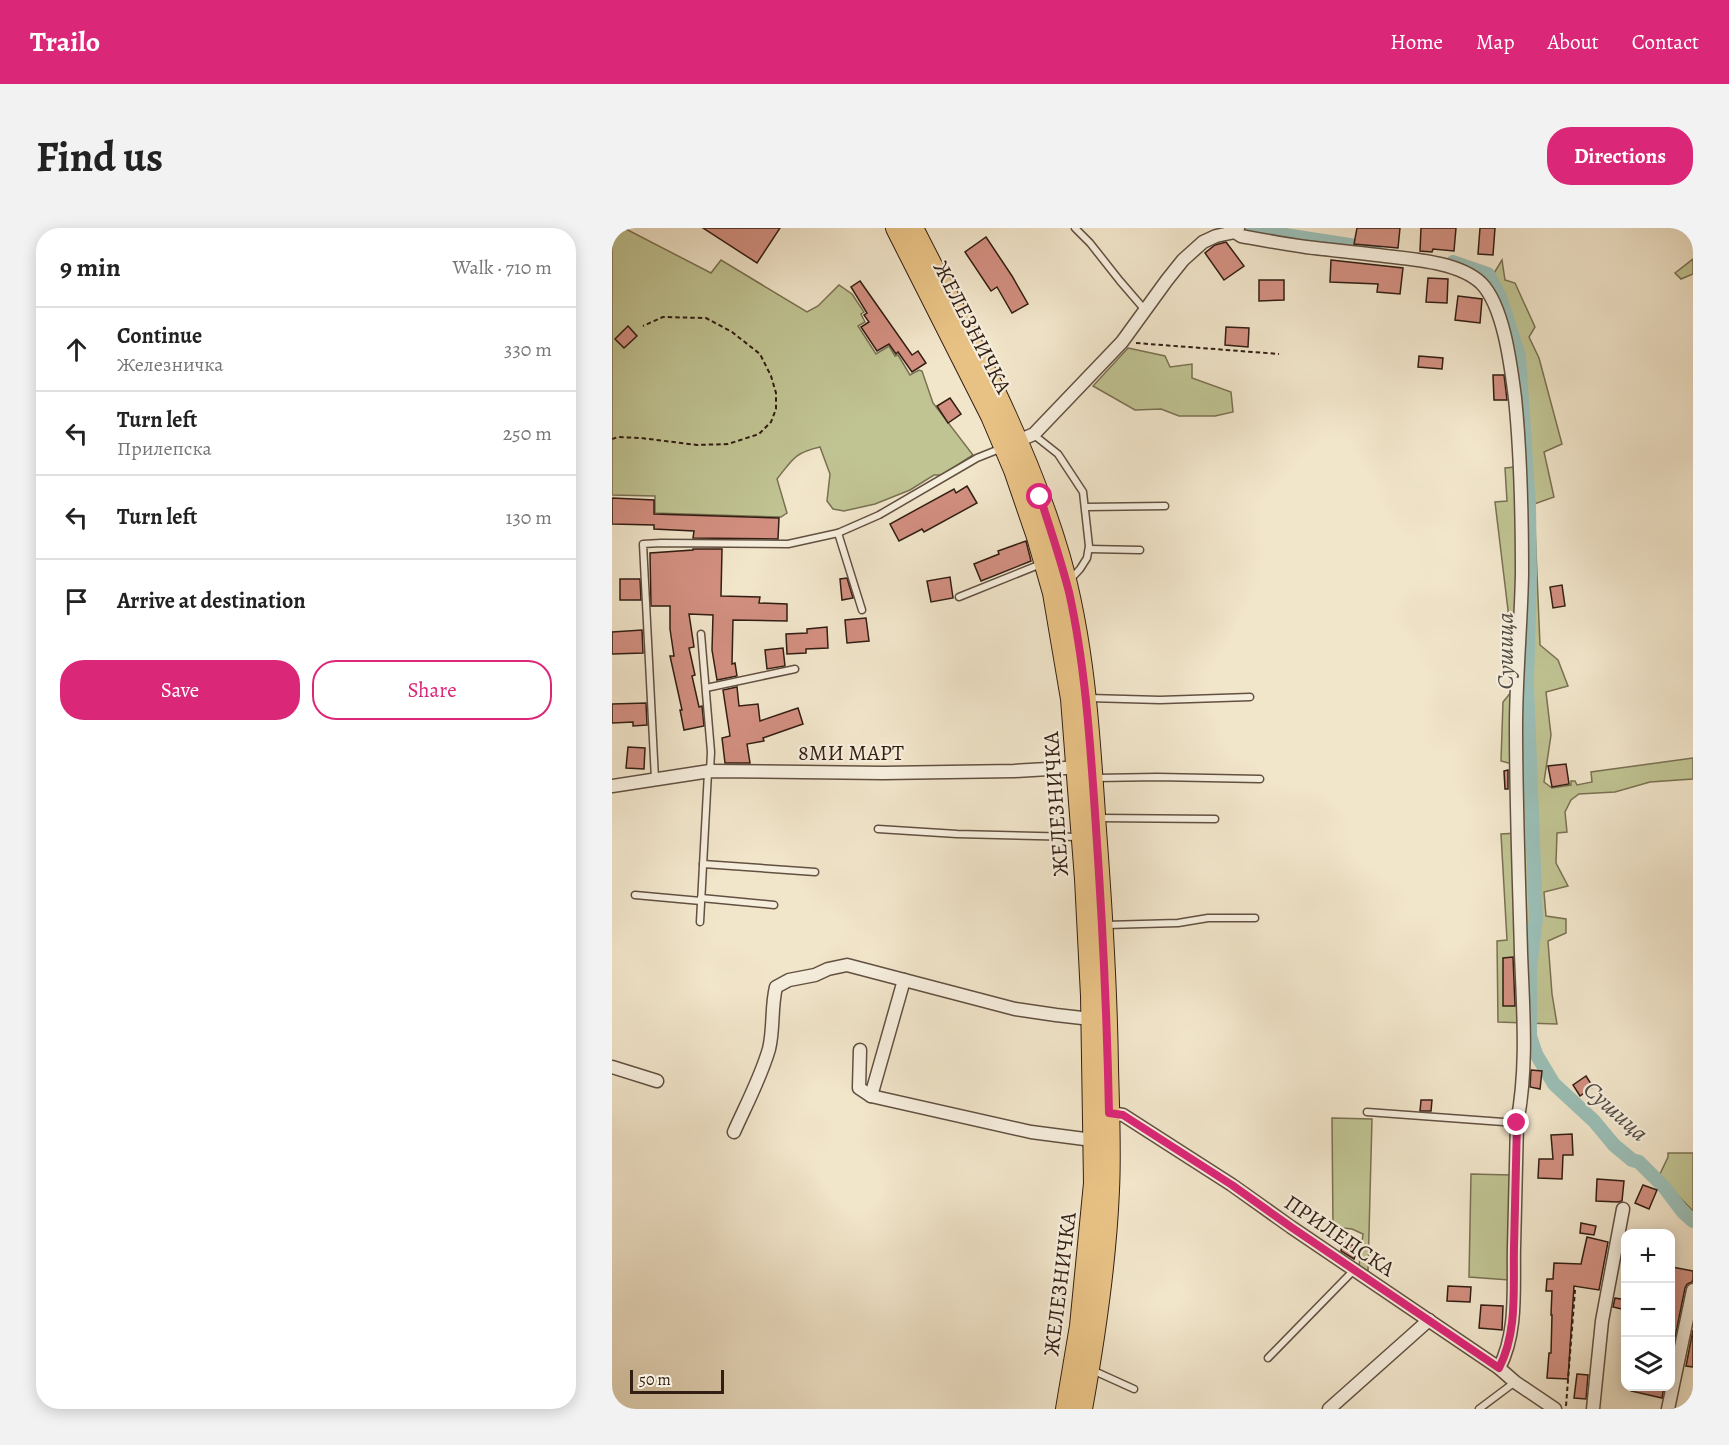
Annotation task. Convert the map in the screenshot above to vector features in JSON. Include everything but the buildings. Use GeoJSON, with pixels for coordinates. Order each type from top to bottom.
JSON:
{"type":"FeatureCollection","features":[{"type":"Feature","properties":{"kind":"main road","name":"ЖЕЛЕЗНИЧКА"},"geometry":{"type":"LineString","coordinates":[[896,228],[1019,441],[1034,526],[1053,593],[1071,699],[1096,818],[1107,996],[1102,1141],[1109,1192],[1096,1326],[1082,1409]]}},
{"type":"Feature","properties":{"kind":"main road","name":"ЖЕЛЕЗНИЧКА"},"geometry":{"type":"LineString","coordinates":[[913,228],[1019,441],[1060,557],[1066,584],[1075,627],[1085,698],[1087,770],[1082,837],[1092,1019],[1102,1112]]}},
{"type":"Feature","properties":{"kind":"main road","name":"ЖЕЛЕЗНИЧКА"},"geometry":{"type":"LineString","coordinates":[[1066,1409],[1080,1326],[1094,1183],[1102,1141]]}},
{"type":"Feature","properties":{"kind":"street"},"geometry":{"type":"LineString","coordinates":[[1019,441],[1122,342],[1172,274],[1203,242],[1216,236],[1237,230],[1241,236],[1291,245],[1442,265],[1471,274],[1484,285],[1494,301],[1502,324],[1510,363],[1520,457],[1522,575],[1516,727],[1521,956],[1525,1030],[1517,1123],[1513,1305],[1510,1343],[1499,1368]]}},
{"type":"Feature","properties":{"kind":"street","name":"8МИ МАРТ"},"geometry":{"type":"LineString","coordinates":[[612,786],[709,771],[883,773],[1087,770]]}},
{"type":"Feature","properties":{"kind":"street"},"geometry":{"type":"LineString","coordinates":[[734,1132],[769,1047],[773,1002],[777,987],[789,980],[847,965],[1015,1009],[1092,1019]]}},
{"type":"Feature","properties":{"kind":"street"},"geometry":{"type":"LineString","coordinates":[[871,1096],[904,980]]}},
{"type":"Feature","properties":{"kind":"street"},"geometry":{"type":"LineString","coordinates":[[860,1050],[860,1088],[871,1096],[1031,1132],[1102,1141]]}},
{"type":"Feature","properties":{"kind":"street"},"geometry":{"type":"LineString","coordinates":[[612,1067],[657,1081]]}},
{"type":"Feature","properties":{"kind":"street","name":"ПРИЛЕПСКА"},"geometry":{"type":"LineString","coordinates":[[1102,1112],[1123,1115],[1232,1185],[1556,1409]]}},
{"type":"Feature","properties":{"kind":"street"},"geometry":{"type":"LineString","coordinates":[[1593,1409],[1602,1321],[1623,1209]]}},
{"type":"Feature","properties":{"kind":"street"},"geometry":{"type":"LineString","coordinates":[[1668,1409],[1693,1290]]}},
{"type":"Feature","properties":{"kind":"street"},"geometry":{"type":"LineString","coordinates":[[1329,1409],[1429,1320]]}},
{"type":"Feature","properties":{"kind":"lane"},"geometry":{"type":"LineString","coordinates":[[1075,228],[1145,310]]}},
{"type":"Feature","properties":{"kind":"lane"},"geometry":{"type":"LineString","coordinates":[[656,779],[643,544],[788,544],[838,533],[879,515],[977,458],[1019,441],[1058,454],[1083,492],[1089,549],[1087,558],[1080,569],[1066,584]]}},
{"type":"Feature","properties":{"kind":"lane"},"geometry":{"type":"LineString","coordinates":[[1086,507],[1165,506]]}},
{"type":"Feature","properties":{"kind":"lane"},"geometry":{"type":"LineString","coordinates":[[838,533],[862,610]]}},
{"type":"Feature","properties":{"kind":"lane"},"geometry":{"type":"LineString","coordinates":[[1089,549],[1140,550]]}},
{"type":"Feature","properties":{"kind":"lane"},"geometry":{"type":"LineString","coordinates":[[959,597],[1045,562]]}},
{"type":"Feature","properties":{"kind":"lane"},"geometry":{"type":"LineString","coordinates":[[700,922],[711,752],[701,634]]}},
{"type":"Feature","properties":{"kind":"lane"},"geometry":{"type":"LineString","coordinates":[[706,688],[795,669]]}},
{"type":"Feature","properties":{"kind":"lane"},"geometry":{"type":"LineString","coordinates":[[1085,698],[1160,700],[1250,696]]}},
{"type":"Feature","properties":{"kind":"lane"},"geometry":{"type":"LineString","coordinates":[[1087,770],[1157,777],[1260,779]]}},
{"type":"Feature","properties":{"kind":"lane"},"geometry":{"type":"LineString","coordinates":[[1096,818],[1215,819]]}},
{"type":"Feature","properties":{"kind":"lane"},"geometry":{"type":"LineString","coordinates":[[878,830],[1082,837]]}},
{"type":"Feature","properties":{"kind":"lane"},"geometry":{"type":"LineString","coordinates":[[703,864],[814,872]]}},
{"type":"Feature","properties":{"kind":"lane"},"geometry":{"type":"LineString","coordinates":[[635,895],[774,904]]}},
{"type":"Feature","properties":{"kind":"lane"},"geometry":{"type":"LineString","coordinates":[[1103,925],[1178,923],[1208,918],[1255,918]]}},
{"type":"Feature","properties":{"kind":"lane"},"geometry":{"type":"LineString","coordinates":[[1367,1112],[1517,1123]]}},
{"type":"Feature","properties":{"kind":"lane"},"geometry":{"type":"LineString","coordinates":[[1268,1358],[1354,1270]]}},
{"type":"Feature","properties":{"kind":"lane"},"geometry":{"type":"LineString","coordinates":[[1089,1369],[1134,1389]]}},
{"type":"Feature","properties":{"kind":"lane"},"geometry":{"type":"LineString","coordinates":[[1479,1409],[1515,1382]]}},
{"type":"Feature","properties":{"kind":"path"},"geometry":{"type":"LineString","coordinates":[[612,439],[641,438],[697,445],[728,444],[759,434],[771,422],[776,409],[776,393],[771,375],[760,354],[732,332],[706,318],[663,317],[643,326]]}},
{"type":"Feature","properties":{"kind":"path"},"geometry":{"type":"LineString","coordinates":[[1122,342],[1279,354]]}},
{"type":"Feature","properties":{"kind":"path"},"geometry":{"type":"LineString","coordinates":[[1566,1409],[1575,1290]]}},
{"type":"Feature","properties":{"kind":"green space"},"geometry":{"type":"Polygon","coordinates":[[[612,228],[624,228],[711,273],[721,260],[807,312],[818,306],[839,285],[852,294],[864,312],[861,314],[865,322],[858,326],[876,354],[889,346],[895,356],[898,355],[910,375],[919,370],[922,371],[933,403],[973,455],[942,475],[934,475],[910,490],[875,504],[844,511],[833,509],[827,501],[830,474],[820,447],[799,454],[777,479],[787,513],[781,517],[655,513],[655,496],[612,495],[612,228]]]}},
{"type":"Feature","properties":{"kind":"green space"},"geometry":{"type":"Polygon","coordinates":[[[1693,259],[1693,274],[1681,279],[1675,273],[1693,259]]]}},
{"type":"Feature","properties":{"kind":"green space"},"geometry":{"type":"Polygon","coordinates":[[[1502,260],[1505,280],[1515,283],[1535,327],[1529,337],[1539,358],[1562,444],[1544,452],[1554,497],[1534,504],[1540,645],[1558,660],[1568,686],[1546,692],[1551,735],[1544,782],[1552,788],[1571,785],[1571,781],[1575,781],[1577,785],[1592,782],[1591,772],[1693,758],[1693,779],[1650,782],[1615,792],[1579,794],[1571,800],[1565,812],[1567,832],[1557,833],[1556,863],[1568,886],[1544,892],[1546,916],[1566,919],[1566,933],[1548,941],[1557,1024],[1498,1022],[1497,941],[1507,940],[1501,834],[1518,833],[1516,765],[1501,761],[1503,702],[1512,691],[1517,649],[1509,645],[1508,610],[1495,502],[1507,501],[1505,468],[1515,467],[1511,362],[1488,283],[1502,260]]]}},
{"type":"Feature","properties":{"kind":"green space"},"geometry":{"type":"Polygon","coordinates":[[[1128,348],[1165,356],[1170,367],[1192,364],[1192,378],[1231,392],[1233,412],[1215,416],[1179,416],[1161,409],[1135,410],[1093,386],[1128,348]]]}},
{"type":"Feature","properties":{"kind":"green space"},"geometry":{"type":"Polygon","coordinates":[[[1332,1118],[1372,1119],[1368,1271],[1359,1266],[1363,1234],[1352,1229],[1333,1227],[1332,1118]]]}},
{"type":"Feature","properties":{"kind":"green space"},"geometry":{"type":"Polygon","coordinates":[[[1668,1153],[1693,1153],[1693,1211],[1659,1176],[1668,1153]]]}},
{"type":"Feature","properties":{"kind":"green space"},"geometry":{"type":"Polygon","coordinates":[[[1471,1174],[1510,1175],[1509,1280],[1469,1277],[1471,1174]]]}},
{"type":"Feature","properties":{"kind":"waterway","name":"Сушица"},"geometry":{"type":"LineString","coordinates":[[1241,228],[1375,249]]}},
{"type":"Feature","properties":{"kind":"waterway","name":"Сушица"},"geometry":{"type":"LineString","coordinates":[[1453,262],[1488,274],[1500,297],[1519,356],[1529,505],[1527,684],[1536,918],[1530,969],[1530,1036],[1536,1054],[1554,1084],[1594,1121],[1614,1145],[1632,1160],[1639,1162],[1693,1221]]}},
{"type":"Feature","properties":{"kind":"route"},"geometry":{"type":"LineString","coordinates":[[1040,497],[1069,592],[1082,669],[1100,875],[1107,996],[1109,1113],[1123,1115],[1232,1185],[1499,1368],[1510,1343],[1513,1305],[1517,1123]]}}]}
